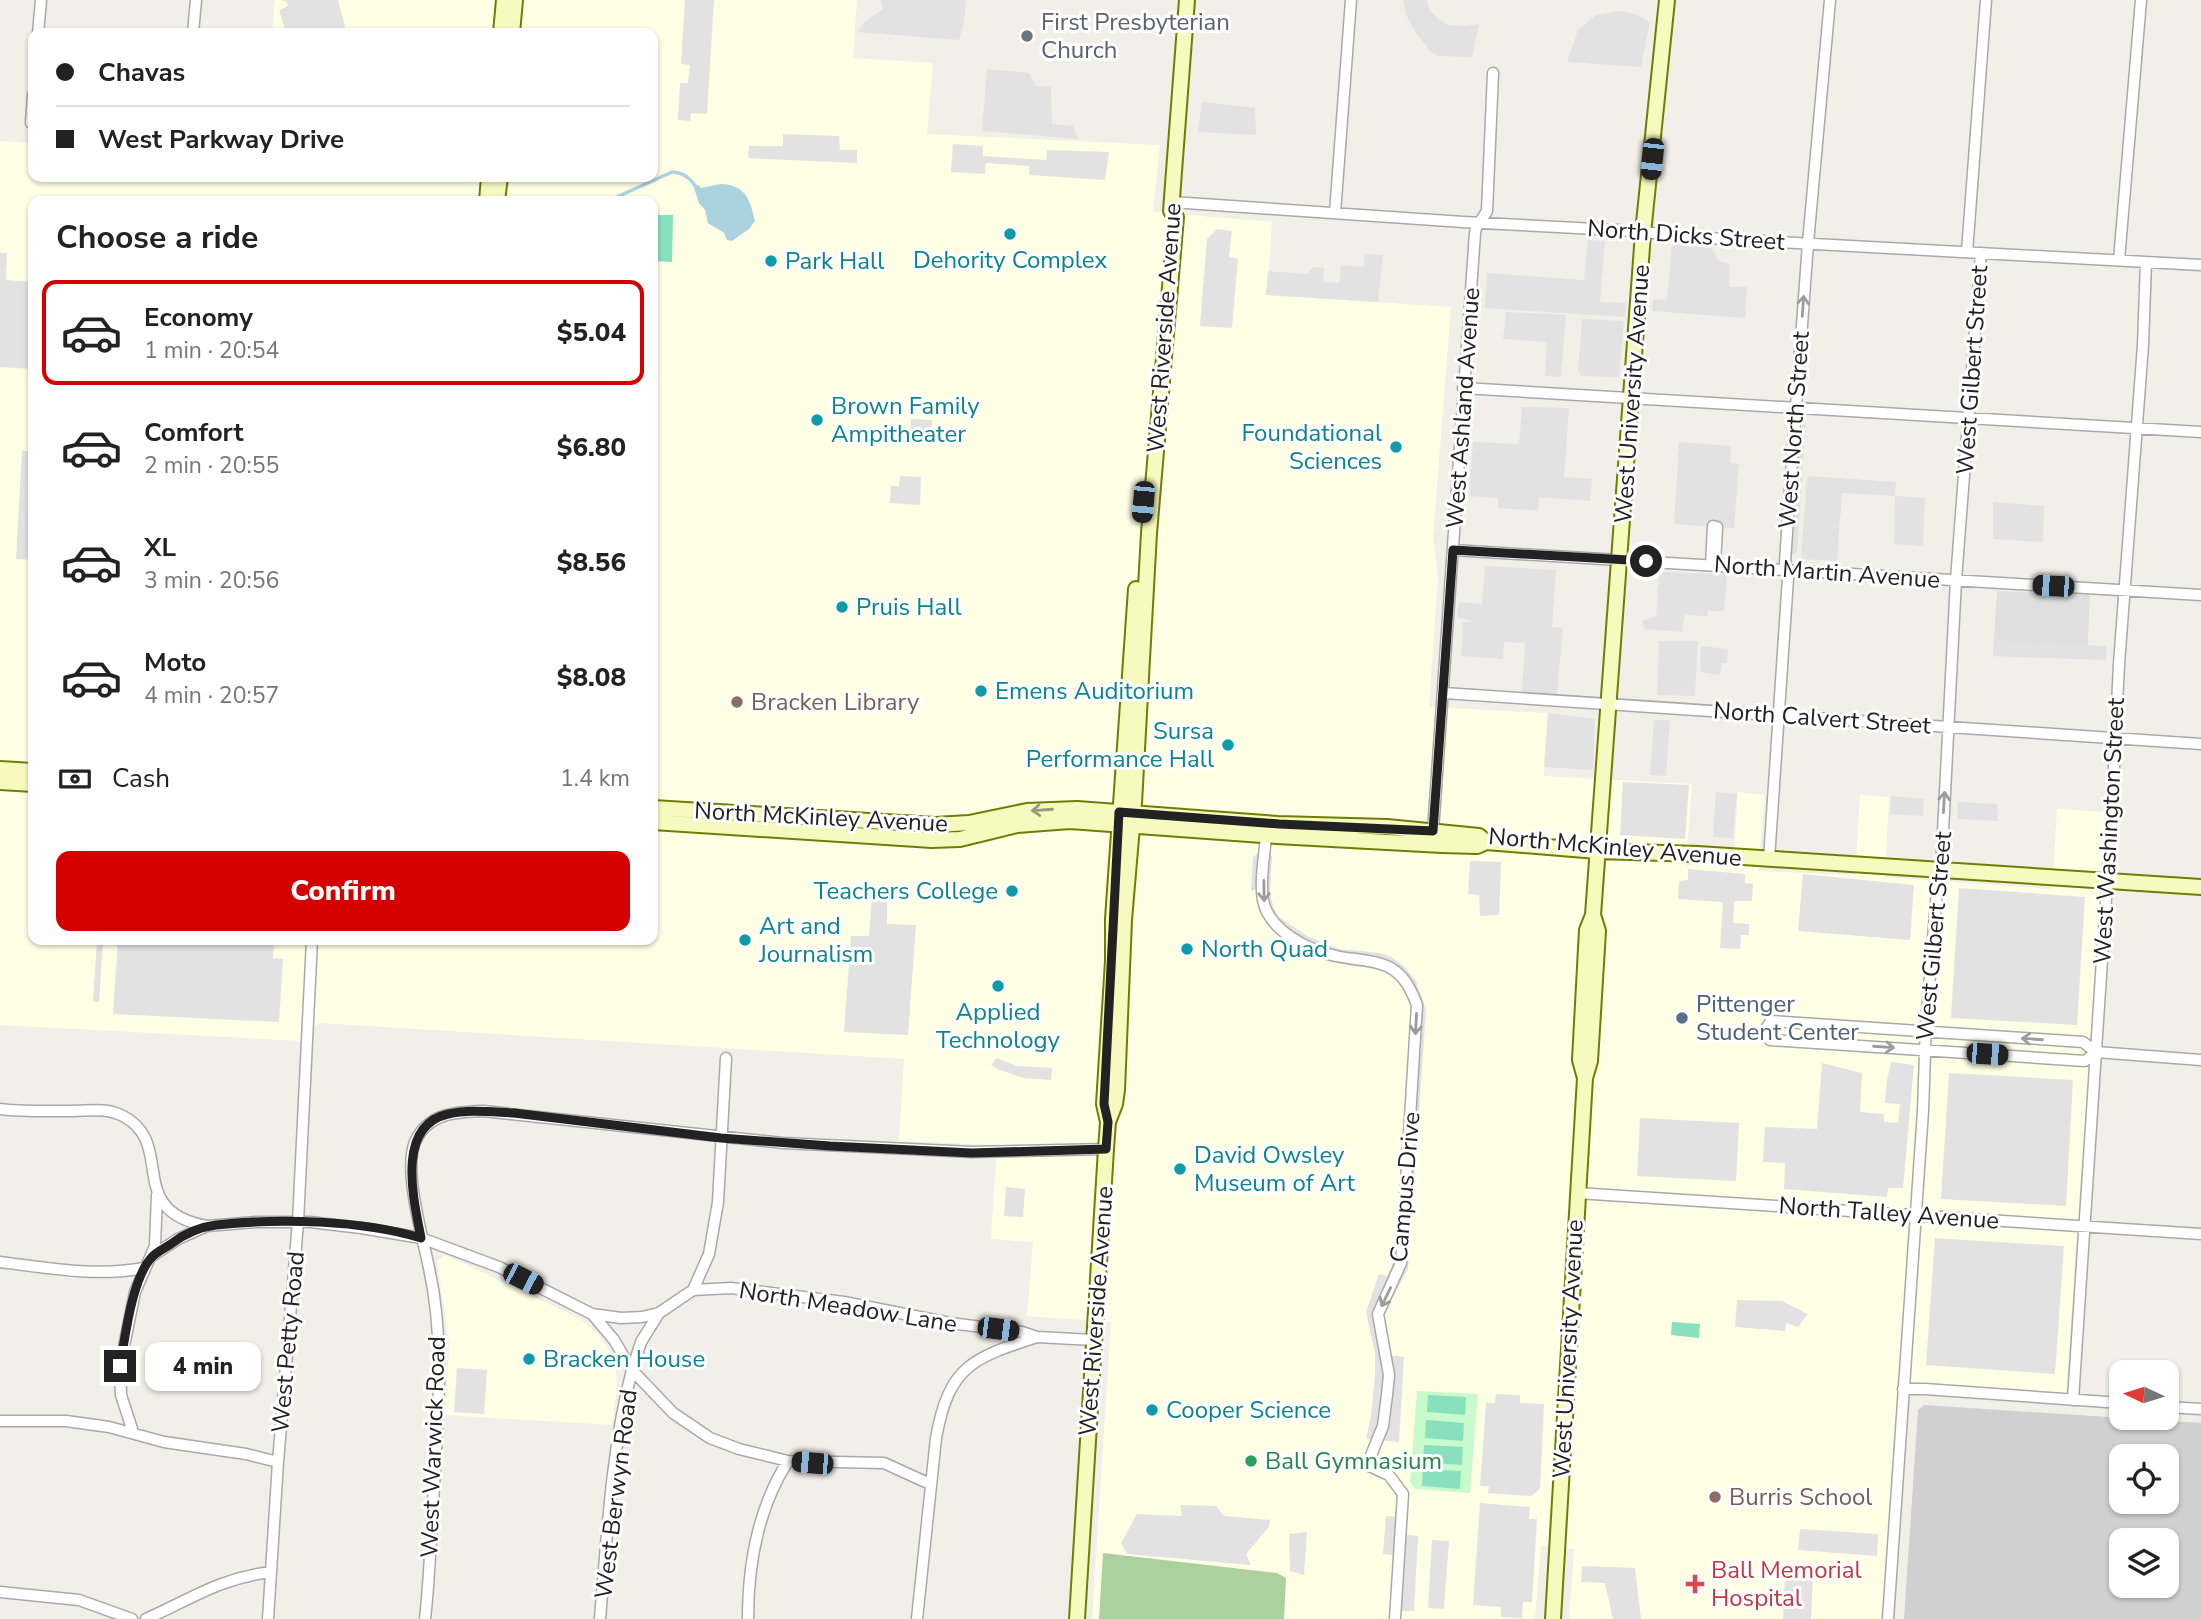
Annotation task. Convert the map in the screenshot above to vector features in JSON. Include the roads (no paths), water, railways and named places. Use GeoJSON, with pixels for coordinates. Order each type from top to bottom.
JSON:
{"type":"FeatureCollection","features":[{"type":"Feature","properties":{"kind":"street"},"geometry":{"type":"LineString","coordinates":[[38,28],[41,0]]}},
{"type":"Feature","properties":{"kind":"street"},"geometry":{"type":"LineString","coordinates":[[193,28],[196,0]]}},
{"type":"Feature","properties":{"kind":"street"},"geometry":{"type":"LineString","coordinates":[[501,28],[504,0]]}},
{"type":"Feature","properties":{"kind":"street"},"geometry":{"type":"LineString","coordinates":[[512,28],[515,0]]}},
{"type":"Feature","properties":{"kind":"street","name":"West Riverside Avenue"},"geometry":{"type":"LineString","coordinates":[[1077,1619],[1108,1122],[1117,1090],[1124,920],[1122,820],[1176,218],[1172,207],[1186,0]]}},
{"type":"Feature","properties":{"kind":"street"},"geometry":{"type":"LineString","coordinates":[[1335,214],[1351,0]]}},
{"type":"Feature","properties":{"kind":"street","name":"West University Avenue"},"geometry":{"type":"LineString","coordinates":[[1553,1619],[1584,1079],[1580,1060],[1587,930],[1593,915],[1643,233],[1667,0]]}},
{"type":"Feature","properties":{"kind":"street","name":"West North Street"},"geometry":{"type":"LineString","coordinates":[[1769,859],[1788,578],[1786,569],[1796,409],[1830,0]]}},
{"type":"Feature","properties":{"kind":"street","name":"West Gilbert Street"},"geometry":{"type":"LineString","coordinates":[[1967,252],[1986,0]]}},
{"type":"Feature","properties":{"kind":"street"},"geometry":{"type":"LineString","coordinates":[[2119,260],[2141,0]]}},
{"type":"Feature","properties":{"kind":"street","name":"West Ashland Avenue"},"geometry":{"type":"LineString","coordinates":[[1433,831],[1475,233],[1487,211],[1493,73]]}},
{"type":"Feature","properties":{"kind":"street","name":"North Dicks Street"},"geometry":{"type":"LineString","coordinates":[[1172,207],[1335,214],[2201,265]]}},
{"type":"Feature","properties":{"kind":"street","name":"West Gilbert Street"},"geometry":{"type":"LineString","coordinates":[[1888,1619],[1932,937],[1941,870],[1956,580],[1981,253]]}},
{"type":"Feature","properties":{"kind":"street","name":"West Washington Street"},"geometry":{"type":"LineString","coordinates":[[2073,1400],[2115,739],[2138,427],[2146,262]]}},
{"type":"Feature","properties":{"kind":"street"},"geometry":{"type":"LineString","coordinates":[[1464,388],[2201,432]]}},
{"type":"Feature","properties":{"kind":"street","name":"North Martin Avenue"},"geometry":{"type":"LineString","coordinates":[[1453,550],[2201,595]]}},
{"type":"Feature","properties":{"kind":"street","name":"North Calvert Street"},"geometry":{"type":"LineString","coordinates":[[1444,694],[2201,744]]}},
{"type":"Feature","properties":{"kind":"street"},"geometry":{"type":"LineString","coordinates":[[0,769],[28,771]]}},
{"type":"Feature","properties":{"kind":"street"},"geometry":{"type":"LineString","coordinates":[[0,782],[28,784]]}},
{"type":"Feature","properties":{"kind":"street","name":"North McKinley Avenue"},"geometry":{"type":"LineString","coordinates":[[658,808],[935,825],[969,823],[1027,811],[1053,809],[1122,820]]}},
{"type":"Feature","properties":{"kind":"street","name":"North McKinley Avenue"},"geometry":{"type":"LineString","coordinates":[[658,822],[932,841],[960,839],[998,829],[1043,822],[1122,820],[1266,829],[1433,831],[1479,836],[1486,842],[1597,851],[1769,859],[2201,887]]}},
{"type":"Feature","properties":{"kind":"street"},"geometry":{"type":"LineString","coordinates":[[1266,829],[1477,846],[1486,842]]}},
{"type":"Feature","properties":{"kind":"street","name":"Campus Drive"},"geometry":{"type":"LineString","coordinates":[[1266,829],[1263,900],[1269,915],[1278,926],[1308,947],[1333,956],[1388,967],[1406,982],[1418,1005],[1401,1264],[1378,1314],[1388,1375],[1387,1395],[1383,1426],[1367,1465],[1389,1475],[1403,1494],[1395,1619]]}},
{"type":"Feature","properties":{"kind":"street","name":"West Petty Road"},"geometry":{"type":"LineString","coordinates":[[268,1619],[298,1222],[312,945]]}},
{"type":"Feature","properties":{"kind":"street"},"geometry":{"type":"LineString","coordinates":[[2096,1052],[2085,1061],[1770,1040],[1765,1030],[1770,1021],[2083,1042],[2096,1052],[2201,1060]]}},
{"type":"Feature","properties":{"kind":"street"},"geometry":{"type":"LineString","coordinates":[[133,1432],[121,1395],[120,1366],[128,1320],[144,1268],[152,1256],[178,1239],[207,1226],[247,1222],[298,1222],[361,1228],[421,1238],[499,1267],[592,1314],[631,1319],[659,1313],[693,1290],[703,1269],[713,1235],[719,1189],[726,1058]]}},
{"type":"Feature","properties":{"kind":"street"},"geometry":{"type":"LineString","coordinates":[[0,1109],[99,1109],[124,1116],[144,1133],[150,1146],[151,1170],[157,1195],[157,1226],[152,1256]]}},
{"type":"Feature","properties":{"kind":"street","name":"West Warwick Road"},"geometry":{"type":"LineString","coordinates":[[425,1619],[441,1361],[436,1307],[414,1197],[413,1152],[423,1129],[438,1117],[458,1112],[514,1113],[721,1138],[972,1153],[1106,1149]]}},
{"type":"Feature","properties":{"kind":"street","name":"North Talley Avenue"},"geometry":{"type":"LineString","coordinates":[[1577,1193],[2201,1234]]}},
{"type":"Feature","properties":{"kind":"street"},"geometry":{"type":"LineString","coordinates":[[157,1195],[170,1210],[184,1219],[207,1226]]}},
{"type":"Feature","properties":{"kind":"street"},"geometry":{"type":"LineString","coordinates":[[0,1262],[82,1271],[128,1271],[144,1268]]}},
{"type":"Feature","properties":{"kind":"street","name":"North Meadow Lane"},"geometry":{"type":"LineString","coordinates":[[693,1290],[731,1288],[810,1297],[950,1323],[1023,1332],[1037,1337],[1094,1340]]}},
{"type":"Feature","properties":{"kind":"street","name":"West Berwyn Road"},"geometry":{"type":"LineString","coordinates":[[600,1619],[620,1420],[641,1342],[659,1313]]}},
{"type":"Feature","properties":{"kind":"street","name":"West Berwyn Road"},"geometry":{"type":"LineString","coordinates":[[592,1314],[614,1340],[632,1370]]}},
{"type":"Feature","properties":{"kind":"street"},"geometry":{"type":"LineString","coordinates":[[917,1619],[930,1484],[940,1414],[955,1379],[973,1362],[1037,1337]]}},
{"type":"Feature","properties":{"kind":"street"},"geometry":{"type":"LineString","coordinates":[[632,1370],[663,1404],[697,1430],[739,1449],[788,1461],[884,1463],[930,1484]]}},
{"type":"Feature","properties":{"kind":"street"},"geometry":{"type":"LineString","coordinates":[[1903,1389],[2109,1403]]}},
{"type":"Feature","properties":{"kind":"street"},"geometry":{"type":"LineString","coordinates":[[2179,1408],[2201,1409]]}},
{"type":"Feature","properties":{"kind":"street"},"geometry":{"type":"LineString","coordinates":[[0,1421],[66,1422],[133,1432],[164,1442],[246,1454],[278,1462]]}},
{"type":"Feature","properties":{"kind":"street"},"geometry":{"type":"LineString","coordinates":[[748,1619],[752,1555],[761,1520],[788,1461]]}},
{"type":"Feature","properties":{"kind":"street"},"geometry":{"type":"LineString","coordinates":[[146,1619],[213,1586],[271,1572]]}},
{"type":"Feature","properties":{"kind":"street"},"geometry":{"type":"LineString","coordinates":[[0,1592],[79,1600],[132,1619]]}},
{"type":"Feature","properties":{"kind":"water"},"geometry":{"type":"Polygon","coordinates":[[[721,184],[736,187],[746,195],[755,221],[732,241],[727,240],[724,233],[708,223],[694,188],[699,185],[701,188],[721,184]]]}},
{"type":"Feature","properties":{"kind":"waterway"},"geometry":{"type":"LineString","coordinates":[[658,178],[672,172],[680,173],[696,187]]}},
{"type":"Feature","properties":{"kind":"waterway"},"geometry":{"type":"LineString","coordinates":[[619,196],[650,182]]}},
{"type":"Feature","properties":{"kind":"place","name":"First Presbyterian Church"},"geometry":{"type":"Point","coordinates":[1027,36]}},
{"type":"Feature","properties":{"kind":"place","name":"Dehority Complex"},"geometry":{"type":"Point","coordinates":[1010,234]}},
{"type":"Feature","properties":{"kind":"place","name":"Park Hall"},"geometry":{"type":"Point","coordinates":[771,261]}},
{"type":"Feature","properties":{"kind":"place","name":"Brown Family Ampitheater"},"geometry":{"type":"Point","coordinates":[817,420]}},
{"type":"Feature","properties":{"kind":"place","name":"Foundational Sciences"},"geometry":{"type":"Point","coordinates":[1396,447]}},
{"type":"Feature","properties":{"kind":"place","name":"Pruis Hall"},"geometry":{"type":"Point","coordinates":[842,607]}},
{"type":"Feature","properties":{"kind":"place","name":"Emens Auditorium"},"geometry":{"type":"Point","coordinates":[981,691]}},
{"type":"Feature","properties":{"kind":"place","name":"Bracken Library"},"geometry":{"type":"Point","coordinates":[737,702]}},
{"type":"Feature","properties":{"kind":"place","name":"Sursa Performance Hall"},"geometry":{"type":"Point","coordinates":[1228,745]}},
{"type":"Feature","properties":{"kind":"place","name":"Teachers College"},"geometry":{"type":"Point","coordinates":[1012,891]}},
{"type":"Feature","properties":{"kind":"place","name":"Art and Journalism"},"geometry":{"type":"Point","coordinates":[745,940]}},
{"type":"Feature","properties":{"kind":"place","name":"North Quad"},"geometry":{"type":"Point","coordinates":[1187,949]}},
{"type":"Feature","properties":{"kind":"place","name":"Applied Technology"},"geometry":{"type":"Point","coordinates":[998,986]}},
{"type":"Feature","properties":{"kind":"place","name":"Pittenger Student Center"},"geometry":{"type":"Point","coordinates":[1682,1018]}},
{"type":"Feature","properties":{"kind":"place","name":"David Owsley Museum of Art"},"geometry":{"type":"Point","coordinates":[1180,1169]}},
{"type":"Feature","properties":{"kind":"place","name":"Bracken House"},"geometry":{"type":"Point","coordinates":[529,1359]}},
{"type":"Feature","properties":{"kind":"place","name":"Cooper Science"},"geometry":{"type":"Point","coordinates":[1152,1410]}},
{"type":"Feature","properties":{"kind":"place","name":"Ball Gymnasium"},"geometry":{"type":"Point","coordinates":[1251,1461]}},
{"type":"Feature","properties":{"kind":"place","name":"Burris School"},"geometry":{"type":"Point","coordinates":[1715,1497]}},
{"type":"Feature","properties":{"kind":"place","name":"Ball Memorial Hospital"},"geometry":{"type":"Point","coordinates":[1695,1584]}}]}
